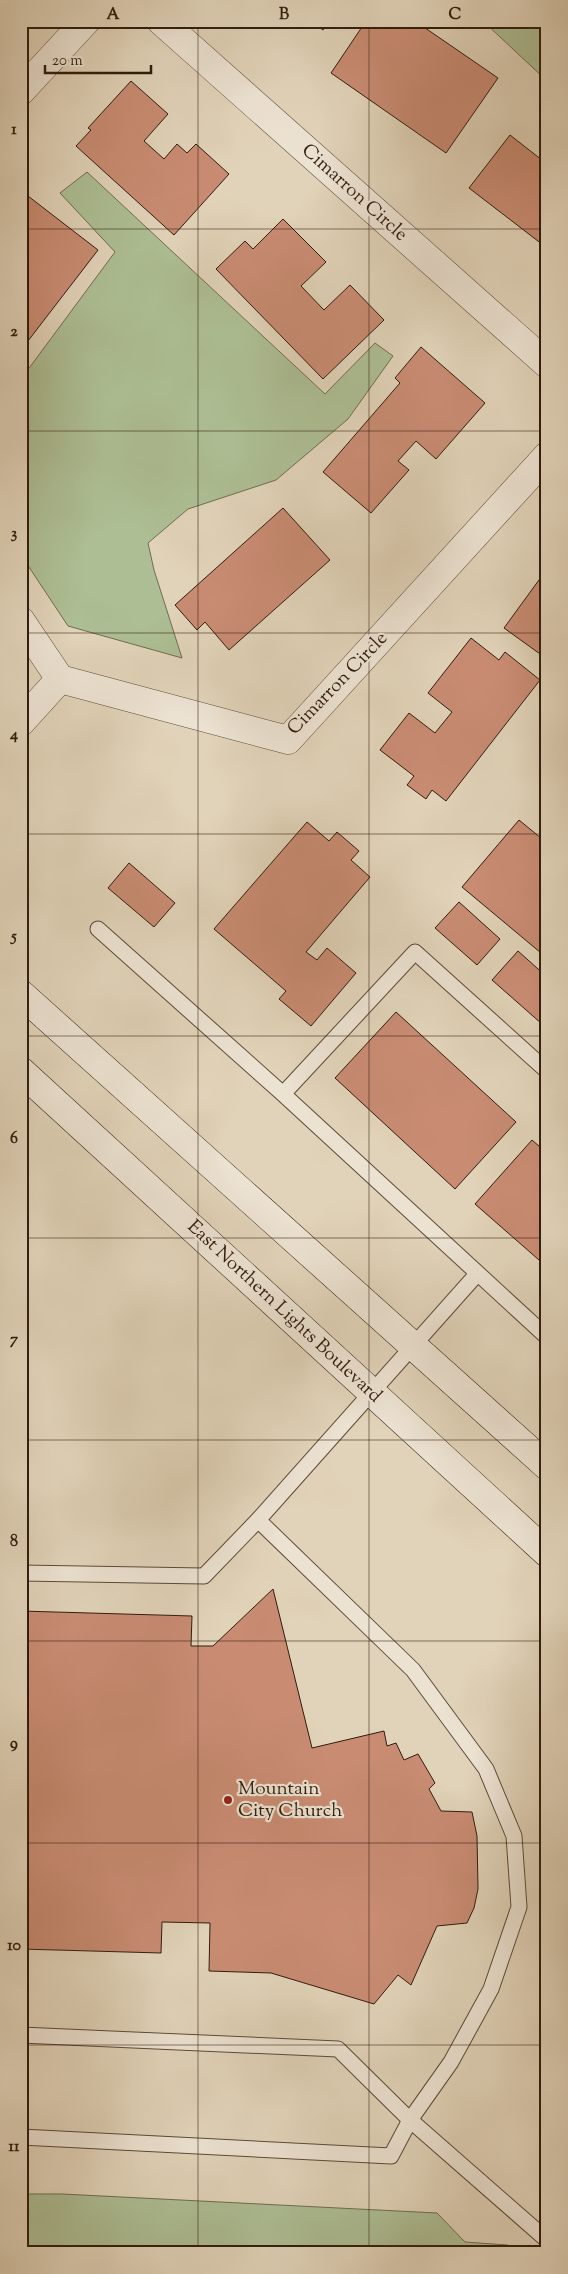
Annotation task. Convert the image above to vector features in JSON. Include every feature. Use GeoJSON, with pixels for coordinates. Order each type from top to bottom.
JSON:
{"type":"FeatureCollection","features":[{"type":"Feature","properties":{"kind":"main road"},"geometry":{"type":"LineString","coordinates":[[21,90],[86,21]]}},
{"type":"Feature","properties":{"kind":"main road","name":"Cimarron Circle"},"geometry":{"type":"LineString","coordinates":[[161,21],[547,364]]}},
{"type":"Feature","properties":{"kind":"main road","name":"Cimarron Circle"},"geometry":{"type":"LineString","coordinates":[[60,679],[288,740],[547,456]]}},
{"type":"Feature","properties":{"kind":"main road"},"geometry":{"type":"LineString","coordinates":[[21,621],[60,679],[21,722]]}},
{"type":"Feature","properties":{"kind":"main road"},"geometry":{"type":"LineString","coordinates":[[21,994],[547,1466]]}},
{"type":"Feature","properties":{"kind":"main road","name":"East Northern Lights Boulevard"},"geometry":{"type":"LineString","coordinates":[[21,1071],[547,1553]]}},
{"type":"Feature","properties":{"kind":"lane"},"geometry":{"type":"LineString","coordinates":[[98,929],[283,1094],[547,1337]]}},
{"type":"Feature","properties":{"kind":"lane"},"geometry":{"type":"LineString","coordinates":[[283,1094],[415,952],[547,1071]]}},
{"type":"Feature","properties":{"kind":"lane"},"geometry":{"type":"LineString","coordinates":[[21,1573],[204,1576],[258,1520],[477,1274]]}},
{"type":"Feature","properties":{"kind":"lane"},"geometry":{"type":"LineString","coordinates":[[21,2137],[390,2156],[410,2120],[451,2062],[491,1989],[519,1907],[514,1836],[486,1768],[413,1670],[258,1520]]}},
{"type":"Feature","properties":{"kind":"lane"},"geometry":{"type":"LineString","coordinates":[[21,2035],[338,2049],[410,2120],[547,2240]]}},
{"type":"Feature","properties":{"kind":"green space"},"geometry":{"type":"Polygon","coordinates":[[[483,21],[547,21],[547,81],[483,21]]]}},
{"type":"Feature","properties":{"kind":"green space"},"geometry":{"type":"Polygon","coordinates":[[[87,172],[325,394],[375,343],[393,356],[348,419],[276,480],[188,509],[148,543],[154,570],[182,658],[68,626],[21,555],[21,379],[115,252],[60,193],[87,172]]]}},
{"type":"Feature","properties":{"kind":"green space"},"geometry":{"type":"Polygon","coordinates":[[[21,2194],[62,2194],[437,2213],[465,2242],[508,2245],[502,2253],[21,2253],[21,2194]]]}},
{"type":"Feature","properties":{"kind":"building"},"geometry":{"type":"Polygon","coordinates":[[[311,21],[329,21],[323,30],[311,21]]]}},
{"type":"Feature","properties":{"kind":"building"},"geometry":{"type":"Polygon","coordinates":[[[366,21],[415,21],[498,78],[446,153],[331,73],[366,21]]]}},
{"type":"Feature","properties":{"kind":"building"},"geometry":{"type":"Polygon","coordinates":[[[131,81],[168,114],[144,141],[164,159],[177,144],[187,153],[196,144],[229,174],[174,235],[76,146],[91,130],[88,128],[131,81]]]}},
{"type":"Feature","properties":{"kind":"building"},"geometry":{"type":"Polygon","coordinates":[[[510,135],[547,164],[547,248],[469,188],[510,135]]]}},
{"type":"Feature","properties":{"kind":"building"},"geometry":{"type":"Polygon","coordinates":[[[28,196],[98,250],[21,350],[21,205],[28,196]]]}},
{"type":"Feature","properties":{"kind":"building"},"geometry":{"type":"Polygon","coordinates":[[[283,219],[326,262],[301,286],[324,310],[350,285],[384,320],[323,379],[216,269],[245,241],[253,249],[283,219]]]}},
{"type":"Feature","properties":{"kind":"building"},"geometry":{"type":"Polygon","coordinates":[[[421,347],[485,403],[436,459],[416,441],[398,461],[409,470],[371,513],[323,472],[400,383],[395,378],[421,347]]]}},
{"type":"Feature","properties":{"kind":"building"},"geometry":{"type":"Polygon","coordinates":[[[283,508],[330,560],[229,650],[205,622],[197,630],[175,605],[283,508]]]}},
{"type":"Feature","properties":{"kind":"building"},"geometry":{"type":"Polygon","coordinates":[[[547,569],[547,659],[504,628],[547,569]]]}},
{"type":"Feature","properties":{"kind":"building"},"geometry":{"type":"Polygon","coordinates":[[[471,638],[499,660],[505,652],[540,680],[446,801],[432,790],[426,799],[407,785],[414,776],[380,750],[409,713],[435,733],[452,712],[428,693],[471,638]]]}},
{"type":"Feature","properties":{"kind":"building"},"geometry":{"type":"Polygon","coordinates":[[[519,820],[547,843],[547,958],[462,887],[519,820]]]}},
{"type":"Feature","properties":{"kind":"building"},"geometry":{"type":"Polygon","coordinates":[[[307,822],[329,841],[337,832],[359,851],[351,860],[370,877],[306,952],[317,960],[327,948],[356,973],[311,1026],[279,999],[286,991],[214,929],[307,822]]]}},
{"type":"Feature","properties":{"kind":"building"},"geometry":{"type":"Polygon","coordinates":[[[129,863],[175,903],[154,927],[108,888],[129,863]]]}},
{"type":"Feature","properties":{"kind":"building"},"geometry":{"type":"Polygon","coordinates":[[[459,902],[500,939],[477,965],[435,928],[459,902]]]}},
{"type":"Feature","properties":{"kind":"building"},"geometry":{"type":"Polygon","coordinates":[[[518,951],[547,977],[547,1018],[542,1024],[492,980],[518,951]]]}},
{"type":"Feature","properties":{"kind":"building"},"geometry":{"type":"Polygon","coordinates":[[[396,1012],[516,1122],[455,1189],[335,1078],[396,1012]]]}},
{"type":"Feature","properties":{"kind":"building"},"geometry":{"type":"Polygon","coordinates":[[[532,1140],[547,1153],[547,1267],[475,1204],[532,1140]]]}},
{"type":"Feature","properties":{"kind":"building","name":"Mountain City Church"},"geometry":{"type":"Polygon","coordinates":[[[273,1589],[312,1748],[384,1731],[387,1746],[396,1743],[404,1760],[418,1754],[435,1783],[429,1789],[441,1811],[472,1812],[477,1836],[478,1889],[474,1908],[467,1923],[437,1926],[411,1985],[398,1975],[374,2004],[271,1973],[209,1971],[210,1923],[162,1922],[161,1953],[21,1949],[21,1611],[192,1616],[191,1646],[213,1646],[273,1589]]]}},
{"type":"Feature","properties":{"kind":"place","name":"Mountain City Church"},"geometry":{"type":"Point","coordinates":[228,1800]}}]}
